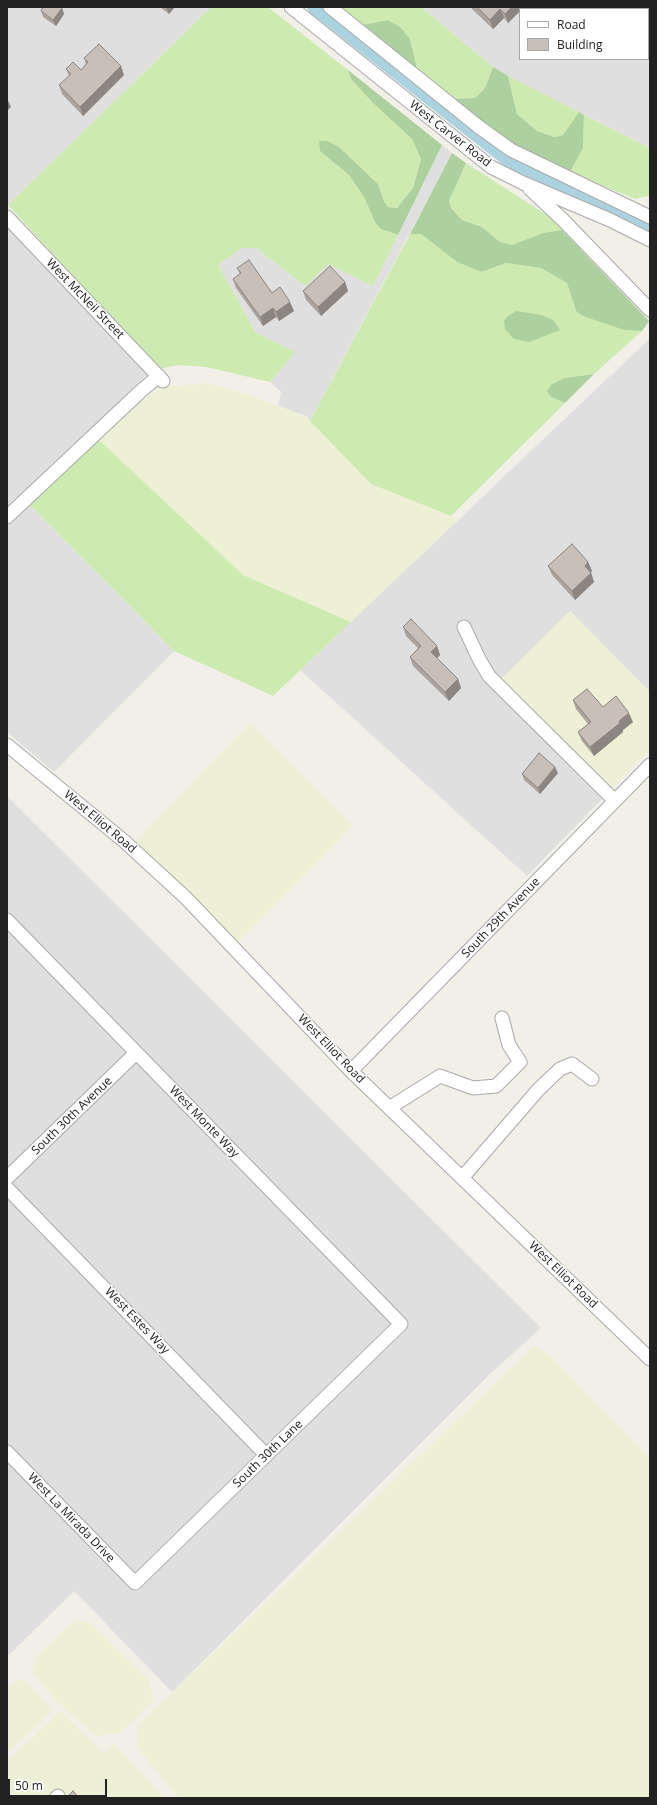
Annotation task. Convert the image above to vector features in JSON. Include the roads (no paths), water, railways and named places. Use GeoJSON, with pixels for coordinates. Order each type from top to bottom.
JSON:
{"type":"FeatureCollection","features":[{"type":"Feature","properties":{"kind":"street","name":"West Carver Road"},"geometry":{"type":"LineString","coordinates":[[291,7],[485,162],[523,183],[610,220],[650,240]]}},
{"type":"Feature","properties":{"kind":"street"},"geometry":{"type":"LineString","coordinates":[[330,7],[479,127],[511,150],[650,218]]}},
{"type":"Feature","properties":{"kind":"street"},"geometry":{"type":"LineString","coordinates":[[523,183],[563,220],[650,310]]}},
{"type":"Feature","properties":{"kind":"street","name":"West McNeil Street"},"geometry":{"type":"LineString","coordinates":[[7,217],[161,379],[142,390],[7,517]]}},
{"type":"Feature","properties":{"kind":"street"},"geometry":{"type":"LineString","coordinates":[[464,627],[478,659],[489,676],[614,802]]}},
{"type":"Feature","properties":{"kind":"street","name":"West Elliot Road"},"geometry":{"type":"LineString","coordinates":[[7,745],[124,841],[186,898],[351,1071],[650,1359]]}},
{"type":"Feature","properties":{"kind":"street","name":"South 29th Avenue"},"geometry":{"type":"LineString","coordinates":[[351,1071],[650,765]]}},
{"type":"Feature","properties":{"kind":"street","name":"West Monte Way"},"geometry":{"type":"LineString","coordinates":[[7,920],[401,1324]]}},
{"type":"Feature","properties":{"kind":"street"},"geometry":{"type":"LineString","coordinates":[[389,1108],[440,1076],[473,1088],[496,1086],[520,1062],[509,1045],[502,1018]]}},
{"type":"Feature","properties":{"kind":"street","name":"South 30th Avenue"},"geometry":{"type":"LineString","coordinates":[[7,1178],[136,1053]]}},
{"type":"Feature","properties":{"kind":"street"},"geometry":{"type":"LineString","coordinates":[[462,1178],[538,1090],[560,1068],[572,1064],[592,1079]]}},
{"type":"Feature","properties":{"kind":"street","name":"West Estes Way"},"geometry":{"type":"LineString","coordinates":[[7,1188],[266,1455]]}},
{"type":"Feature","properties":{"kind":"street","name":"South 30th Lane"},"geometry":{"type":"LineString","coordinates":[[134,1583],[401,1324]]}},
{"type":"Feature","properties":{"kind":"street","name":"West La Mirada Drive"},"geometry":{"type":"LineString","coordinates":[[7,1452],[134,1583]]}},
{"type":"Feature","properties":{"kind":"waterway"},"geometry":{"type":"LineString","coordinates":[[314,7],[511,162],[594,199],[650,227]]}}]}
